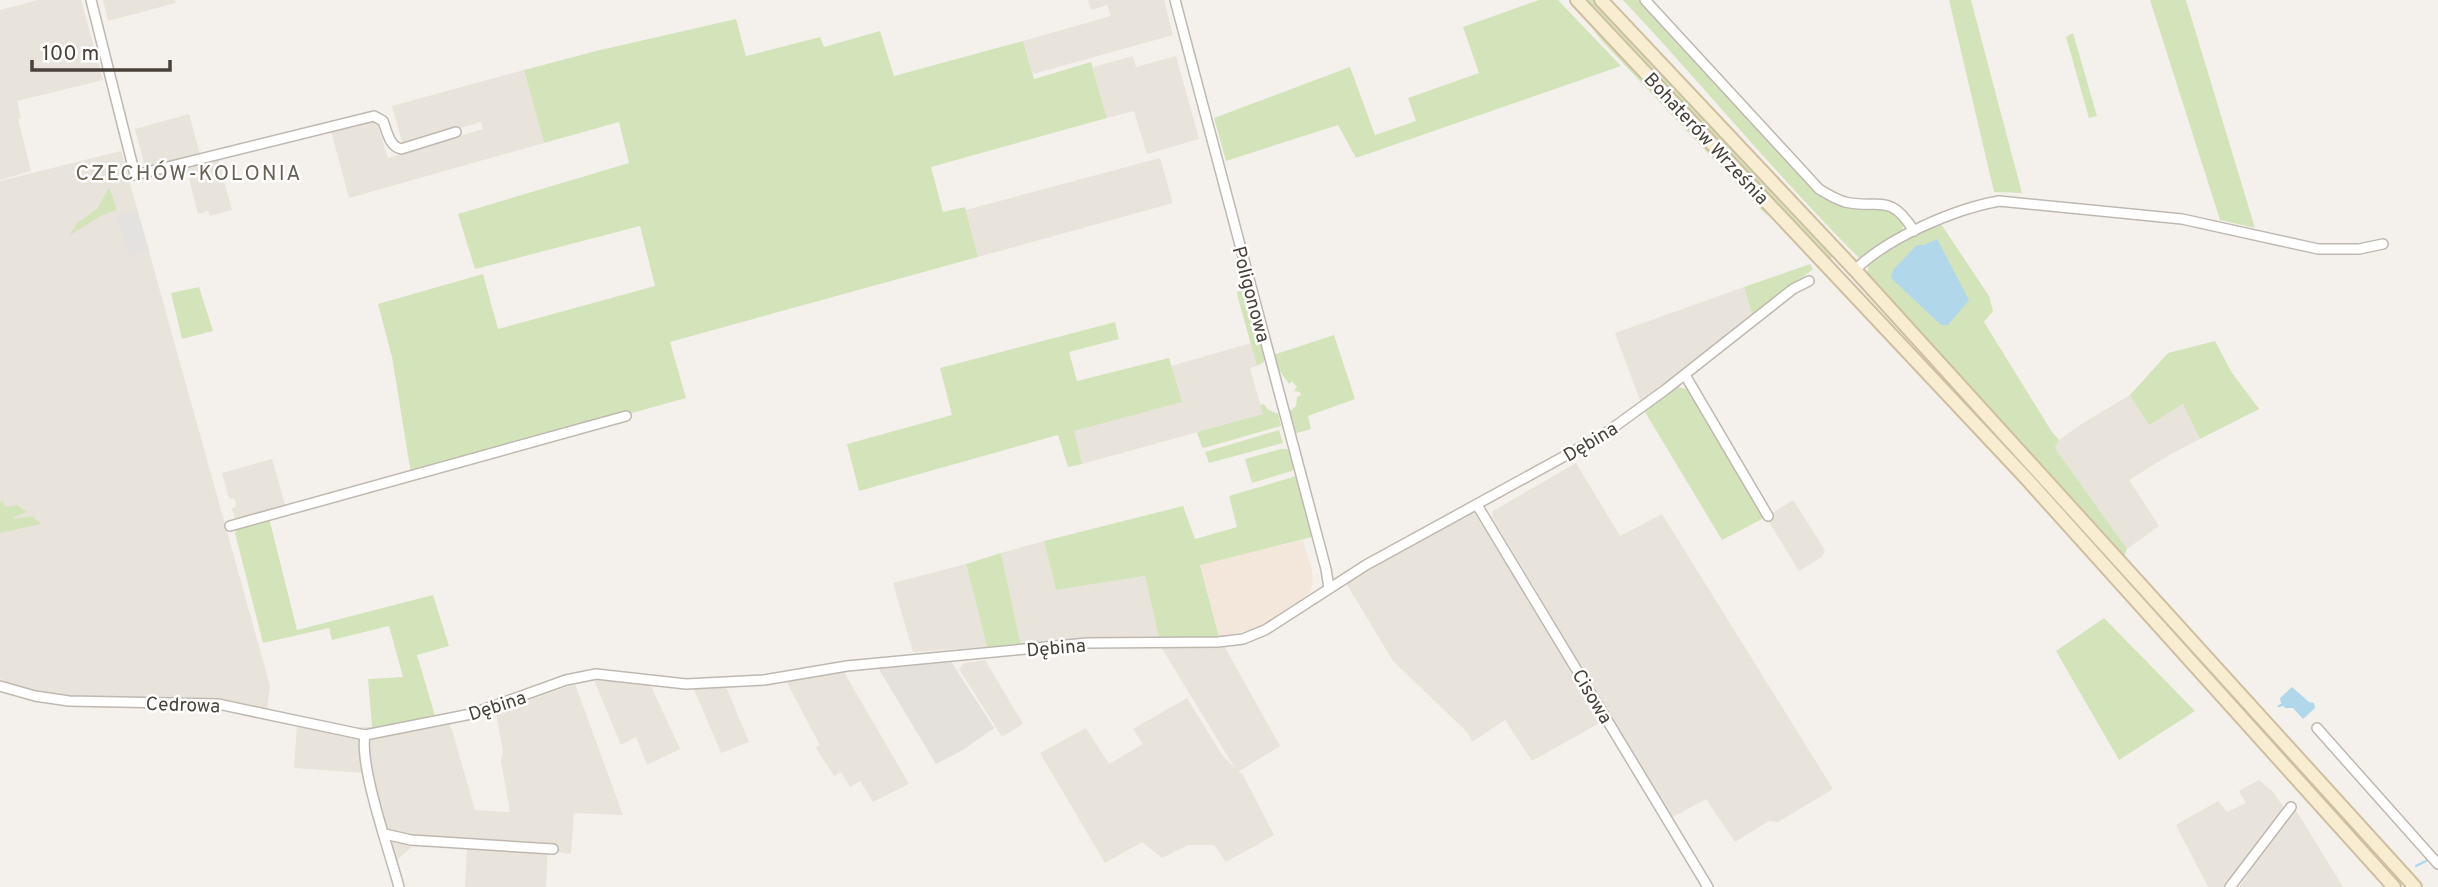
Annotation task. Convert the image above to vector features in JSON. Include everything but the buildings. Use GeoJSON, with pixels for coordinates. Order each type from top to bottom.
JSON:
{"type":"FeatureCollection","features":[{"type":"Feature","properties":{"kind":"main road","name":"Bohaterów Września"},"geometry":{"type":"LineString","coordinates":[[1577,0],[2034,486],[2394,887]]}},
{"type":"Feature","properties":{"kind":"main road","name":"Bohaterów Września"},"geometry":{"type":"LineString","coordinates":[[1601,0],[1855,270],[2415,887]]}},
{"type":"Feature","properties":{"kind":"street"},"geometry":{"type":"LineString","coordinates":[[91,0],[135,175],[374,116],[383,121],[391,142],[401,149],[456,132]]}},
{"type":"Feature","properties":{"kind":"street","name":"Poligonowa"},"geometry":{"type":"LineString","coordinates":[[1175,0],[1327,572],[1329,588]]}},
{"type":"Feature","properties":{"kind":"street"},"geometry":{"type":"LineString","coordinates":[[1645,0],[1819,189],[1846,202],[1878,202],[1895,208],[1903,214],[1914,231]]}},
{"type":"Feature","properties":{"kind":"street"},"geometry":{"type":"LineString","coordinates":[[1855,270],[1879,249],[1914,231],[1980,204],[1998,201],[2182,219],[2318,249],[2360,249],[2384,244]]}},
{"type":"Feature","properties":{"kind":"street","name":"Dębina"},"geometry":{"type":"LineString","coordinates":[[365,735],[471,714],[566,680],[596,674],[686,684],[764,680],[847,666],[1088,643],[1232,641],[1265,630],[1339,580],[1603,435],[1685,376],[1793,289],[1809,281]]}},
{"type":"Feature","properties":{"kind":"street"},"geometry":{"type":"LineString","coordinates":[[1685,376],[1768,516]]}},
{"type":"Feature","properties":{"kind":"street"},"geometry":{"type":"LineString","coordinates":[[230,526],[626,416]]}},
{"type":"Feature","properties":{"kind":"street","name":"Cisowa"},"geometry":{"type":"LineString","coordinates":[[1477,505],[1708,887]]}},
{"type":"Feature","properties":{"kind":"street"},"geometry":{"type":"LineString","coordinates":[[1327,572],[1339,580]]}},
{"type":"Feature","properties":{"kind":"street","name":"Cedrowa"},"geometry":{"type":"LineString","coordinates":[[0,686],[35,696],[69,701],[218,704],[365,735]]}},
{"type":"Feature","properties":{"kind":"street"},"geometry":{"type":"LineString","coordinates":[[2317,729],[2438,863]]}},
{"type":"Feature","properties":{"kind":"street"},"geometry":{"type":"LineString","coordinates":[[365,735],[364,748],[368,770],[399,887]]}},
{"type":"Feature","properties":{"kind":"street"},"geometry":{"type":"LineString","coordinates":[[2230,887],[2291,807]]}},
{"type":"Feature","properties":{"kind":"street"},"geometry":{"type":"LineString","coordinates":[[385,834],[411,840],[553,849]]}},
{"type":"Feature","properties":{"kind":"shaded area"},"geometry":{"type":"Polygon","coordinates":[[[38,0],[81,0],[103,80],[17,101],[21,118],[18,119],[31,171],[0,180],[0,10],[38,0]]]}},
{"type":"Feature","properties":{"kind":"shaded area"},"geometry":{"type":"Polygon","coordinates":[[[103,0],[175,0],[176,3],[108,21],[103,0]]]}},
{"type":"Feature","properties":{"kind":"shaded area"},"geometry":{"type":"Polygon","coordinates":[[[1088,0],[1164,0],[1173,35],[1033,74],[1023,41],[1111,16],[1107,5],[1091,10],[1088,0]]]}},
{"type":"Feature","properties":{"kind":"shaded area"},"geometry":{"type":"Polygon","coordinates":[[[1133,56],[1136,67],[1176,56],[1199,139],[1147,154],[1134,111],[1107,118],[1093,67],[1133,56]]]}},
{"type":"Feature","properties":{"kind":"shaded area"},"geometry":{"type":"Polygon","coordinates":[[[524,70],[544,143],[349,198],[331,131],[371,121],[377,123],[388,158],[483,129],[481,122],[403,145],[392,106],[524,70]]]}},
{"type":"Feature","properties":{"kind":"shaded area"},"geometry":{"type":"Polygon","coordinates":[[[189,114],[200,154],[151,167],[144,163],[135,129],[189,114]]]}},
{"type":"Feature","properties":{"kind":"shaded area"},"geometry":{"type":"Polygon","coordinates":[[[121,151],[270,686],[267,710],[234,702],[182,697],[130,699],[63,696],[31,690],[0,679],[0,181],[121,151]]]}},
{"type":"Feature","properties":{"kind":"shaded area"},"geometry":{"type":"Polygon","coordinates":[[[1160,158],[1173,203],[978,257],[966,210],[1160,158]]]}},
{"type":"Feature","properties":{"kind":"shaded area"},"geometry":{"type":"Polygon","coordinates":[[[218,159],[232,210],[210,216],[208,211],[198,214],[186,167],[198,167],[218,159]]]}},
{"type":"Feature","properties":{"kind":"shaded area"},"geometry":{"type":"Polygon","coordinates":[[[137,210],[149,250],[129,256],[116,216],[137,210]]]}},
{"type":"Feature","properties":{"kind":"shaded area"},"geometry":{"type":"Polygon","coordinates":[[[1744,287],[1753,317],[1641,403],[1615,333],[1744,287]]]}},
{"type":"Feature","properties":{"kind":"shaded area"},"geometry":{"type":"Polygon","coordinates":[[[1251,343],[1257,366],[1250,368],[1263,414],[1082,464],[1073,431],[1181,402],[1171,366],[1251,343]]]}},
{"type":"Feature","properties":{"kind":"shaded area"},"geometry":{"type":"Polygon","coordinates":[[[2130,395],[2149,424],[2183,404],[2200,439],[2129,480],[2159,526],[2127,549],[2055,448],[2059,440],[2080,425],[2130,395]]]}},
{"type":"Feature","properties":{"kind":"shaded area"},"geometry":{"type":"Polygon","coordinates":[[[272,459],[286,508],[242,520],[235,518],[232,509],[236,506],[235,499],[229,498],[222,473],[272,459]]]}},
{"type":"Feature","properties":{"kind":"shaded area"},"geometry":{"type":"Polygon","coordinates":[[[1576,463],[1620,536],[1662,514],[1833,789],[1778,822],[1769,821],[1735,842],[1706,799],[1671,818],[1492,517],[1493,511],[1576,463]]]}},
{"type":"Feature","properties":{"kind":"shaded area"},"geometry":{"type":"Polygon","coordinates":[[[1793,500],[1825,550],[1822,557],[1799,571],[1766,517],[1793,500]]]}},
{"type":"Feature","properties":{"kind":"shaded area"},"geometry":{"type":"Polygon","coordinates":[[[1473,511],[1603,721],[1532,761],[1505,720],[1472,742],[1468,733],[1393,661],[1346,583],[1473,511]]]}},
{"type":"Feature","properties":{"kind":"shaded area"},"geometry":{"type":"Polygon","coordinates":[[[1303,540],[1312,571],[1310,593],[1262,627],[1219,637],[1200,564],[1303,540]]]}},
{"type":"Feature","properties":{"kind":"shaded area"},"geometry":{"type":"Polygon","coordinates":[[[1044,541],[1056,590],[1145,576],[1159,638],[1068,640],[1021,645],[1001,553],[1044,541]]]}},
{"type":"Feature","properties":{"kind":"shaded area"},"geometry":{"type":"Polygon","coordinates":[[[966,564],[987,647],[913,652],[893,583],[966,564]]]}},
{"type":"Feature","properties":{"kind":"shaded area"},"geometry":{"type":"Polygon","coordinates":[[[1158,642],[1222,642],[1280,746],[1238,772],[1242,773],[1274,835],[1226,862],[1214,845],[1188,845],[1162,858],[1142,842],[1105,863],[1040,753],[1086,728],[1109,764],[1143,744],[1133,729],[1187,698],[1222,755],[1235,768],[1158,642]]]}},
{"type":"Feature","properties":{"kind":"shaded area"},"geometry":{"type":"Polygon","coordinates":[[[948,657],[994,728],[963,750],[936,764],[877,666],[948,657]]]}},
{"type":"Feature","properties":{"kind":"shaded area"},"geometry":{"type":"Polygon","coordinates":[[[985,660],[1023,724],[1002,737],[959,669],[964,663],[985,660]]]}},
{"type":"Feature","properties":{"kind":"shaded area"},"geometry":{"type":"Polygon","coordinates":[[[844,672],[909,784],[873,802],[860,781],[850,787],[841,772],[834,776],[816,748],[820,745],[786,681],[844,672]]]}},
{"type":"Feature","properties":{"kind":"shaded area"},"geometry":{"type":"Polygon","coordinates":[[[594,680],[650,684],[680,749],[647,765],[636,737],[621,745],[594,680]]]}},
{"type":"Feature","properties":{"kind":"shaded area"},"geometry":{"type":"Polygon","coordinates":[[[575,684],[623,815],[574,813],[571,854],[548,851],[546,887],[465,887],[467,848],[415,844],[397,860],[389,860],[365,773],[294,768],[299,717],[353,727],[386,727],[436,719],[449,724],[452,730],[475,810],[510,812],[496,712],[575,684]]]}},
{"type":"Feature","properties":{"kind":"shaded area"},"geometry":{"type":"Polygon","coordinates":[[[726,687],[749,742],[721,753],[694,689],[726,687]]]}},
{"type":"Feature","properties":{"kind":"shaded area"},"geometry":{"type":"Polygon","coordinates":[[[2259,780],[2273,792],[2284,808],[2229,887],[2208,887],[2176,825],[2218,801],[2227,812],[2246,803],[2239,791],[2259,780]]]}},
{"type":"Feature","properties":{"kind":"shaded area"},"geometry":{"type":"Polygon","coordinates":[[[2294,807],[2343,887],[2239,887],[2294,807]]]}},
{"type":"Feature","properties":{"kind":"green space"},"geometry":{"type":"Polygon","coordinates":[[[1539,0],[1558,0],[1621,66],[1356,158],[1338,125],[1226,161],[1214,118],[1350,67],[1375,135],[1416,121],[1408,98],[1479,73],[1463,27],[1539,0]]]}},
{"type":"Feature","properties":{"kind":"green space"},"geometry":{"type":"Polygon","coordinates":[[[1585,0],[1594,0],[1834,256],[1828,260],[1585,0]]]}},
{"type":"Feature","properties":{"kind":"green space"},"geometry":{"type":"Polygon","coordinates":[[[1623,0],[1638,0],[1813,189],[1842,206],[1893,213],[1903,224],[1901,234],[1860,259],[1623,0]]]}},
{"type":"Feature","properties":{"kind":"green space"},"geometry":{"type":"Polygon","coordinates":[[[1949,0],[1971,0],[2022,193],[1994,192],[1949,0]]]}},
{"type":"Feature","properties":{"kind":"green space"},"geometry":{"type":"Polygon","coordinates":[[[2150,0],[2186,0],[2255,228],[2220,220],[2150,0]]]}},
{"type":"Feature","properties":{"kind":"green space"},"geometry":{"type":"Polygon","coordinates":[[[736,19],[746,56],[820,37],[824,47],[880,31],[894,76],[1023,41],[1034,79],[1091,62],[1107,118],[931,167],[943,212],[965,207],[978,257],[670,342],[686,398],[411,474],[392,357],[378,304],[483,274],[498,329],[655,286],[640,226],[475,269],[458,214],[629,163],[619,122],[544,143],[524,70],[736,19]]]}},
{"type":"Feature","properties":{"kind":"green space"},"geometry":{"type":"Polygon","coordinates":[[[1587,22],[1596,28],[1758,201],[1769,218],[1603,42],[1587,22]]]}},
{"type":"Feature","properties":{"kind":"green space"},"geometry":{"type":"Polygon","coordinates":[[[2073,33],[2097,116],[2089,118],[2066,37],[2073,33]]]}},
{"type":"Feature","properties":{"kind":"green space"},"geometry":{"type":"Polygon","coordinates":[[[108,189],[117,210],[102,215],[70,235],[77,223],[97,209],[108,189]]]}},
{"type":"Feature","properties":{"kind":"green space"},"geometry":{"type":"Polygon","coordinates":[[[1941,224],[1989,296],[1993,311],[1984,322],[2059,440],[2055,448],[2127,549],[2124,557],[1867,273],[1870,261],[1902,240],[1941,224]]]}},
{"type":"Feature","properties":{"kind":"green space"},"geometry":{"type":"Polygon","coordinates":[[[1810,264],[1813,269],[1753,317],[1744,287],[1810,264]]]}},
{"type":"Feature","properties":{"kind":"green space"},"geometry":{"type":"Polygon","coordinates":[[[199,287],[213,331],[182,339],[171,293],[199,287]]]}},
{"type":"Feature","properties":{"kind":"green space"},"geometry":{"type":"Polygon","coordinates":[[[1244,289],[1264,358],[1264,362],[1257,366],[1238,298],[1237,292],[1244,289]]]}},
{"type":"Feature","properties":{"kind":"green space"},"geometry":{"type":"Polygon","coordinates":[[[1115,322],[1119,339],[1069,352],[1077,381],[1169,358],[1182,402],[1074,431],[1082,464],[1068,467],[1058,435],[859,491],[847,444],[952,415],[940,368],[1115,322]]]}},
{"type":"Feature","properties":{"kind":"green space"},"geometry":{"type":"Polygon","coordinates":[[[1334,335],[1355,399],[1308,416],[1311,429],[1294,434],[1289,412],[1296,406],[1297,397],[1301,395],[1300,392],[1294,391],[1297,387],[1292,381],[1289,384],[1277,367],[1273,355],[1334,335]]]}},
{"type":"Feature","properties":{"kind":"green space"},"geometry":{"type":"Polygon","coordinates":[[[2215,341],[2232,373],[2259,409],[2200,439],[2183,404],[2149,425],[2130,395],[2168,353],[2215,341]]]}},
{"type":"Feature","properties":{"kind":"green space"},"geometry":{"type":"Polygon","coordinates":[[[1677,387],[1687,389],[1766,517],[1722,540],[1645,412],[1677,387]]]}},
{"type":"Feature","properties":{"kind":"green space"},"geometry":{"type":"Polygon","coordinates":[[[1264,404],[1267,409],[1278,414],[1281,426],[1202,447],[1197,432],[1263,414],[1260,405],[1264,404]]]}},
{"type":"Feature","properties":{"kind":"green space"},"geometry":{"type":"Polygon","coordinates":[[[1279,430],[1283,443],[1209,463],[1205,452],[1279,430]]]}},
{"type":"Feature","properties":{"kind":"green space"},"geometry":{"type":"Polygon","coordinates":[[[1288,449],[1294,468],[1292,471],[1252,483],[1245,459],[1288,449]]]}},
{"type":"Feature","properties":{"kind":"green space"},"geometry":{"type":"Polygon","coordinates":[[[1296,476],[1312,537],[1200,565],[1219,637],[1159,638],[1145,576],[1056,590],[1044,541],[1183,506],[1195,539],[1237,527],[1229,496],[1296,476]]]}},
{"type":"Feature","properties":{"kind":"green space"},"geometry":{"type":"Polygon","coordinates":[[[2,500],[5,507],[17,505],[27,512],[14,519],[32,516],[41,524],[0,533],[2,500]]]}},
{"type":"Feature","properties":{"kind":"green space"},"geometry":{"type":"Polygon","coordinates":[[[269,518],[297,630],[433,595],[449,646],[417,655],[436,719],[372,727],[368,679],[403,677],[389,626],[332,640],[329,628],[263,643],[235,533],[238,527],[269,518]]]}},
{"type":"Feature","properties":{"kind":"green space"},"geometry":{"type":"Polygon","coordinates":[[[1001,553],[1021,645],[987,647],[966,564],[1001,553]]]}},
{"type":"Feature","properties":{"kind":"green space"},"geometry":{"type":"Polygon","coordinates":[[[2104,618],[2195,711],[2119,760],[2056,651],[2104,618]]]}},
{"type":"Feature","properties":{"kind":"water"},"geometry":{"type":"Polygon","coordinates":[[[1937,239],[1969,300],[1948,325],[1941,325],[1891,278],[1893,270],[1917,245],[1937,239]]]}},
{"type":"Feature","properties":{"kind":"water"},"geometry":{"type":"Polygon","coordinates":[[[2292,687],[2309,702],[2314,703],[2315,708],[2303,719],[2293,708],[2285,708],[2281,703],[2280,698],[2292,687]]]}},
{"type":"Feature","properties":{"kind":"waterway"},"geometry":{"type":"LineString","coordinates":[[2416,866],[2426,861]]}},
{"type":"Feature","properties":{"kind":"district","name":"CZECHÓW-KOLONIA"},"geometry":{"type":"Point","coordinates":[189,173]}}]}
